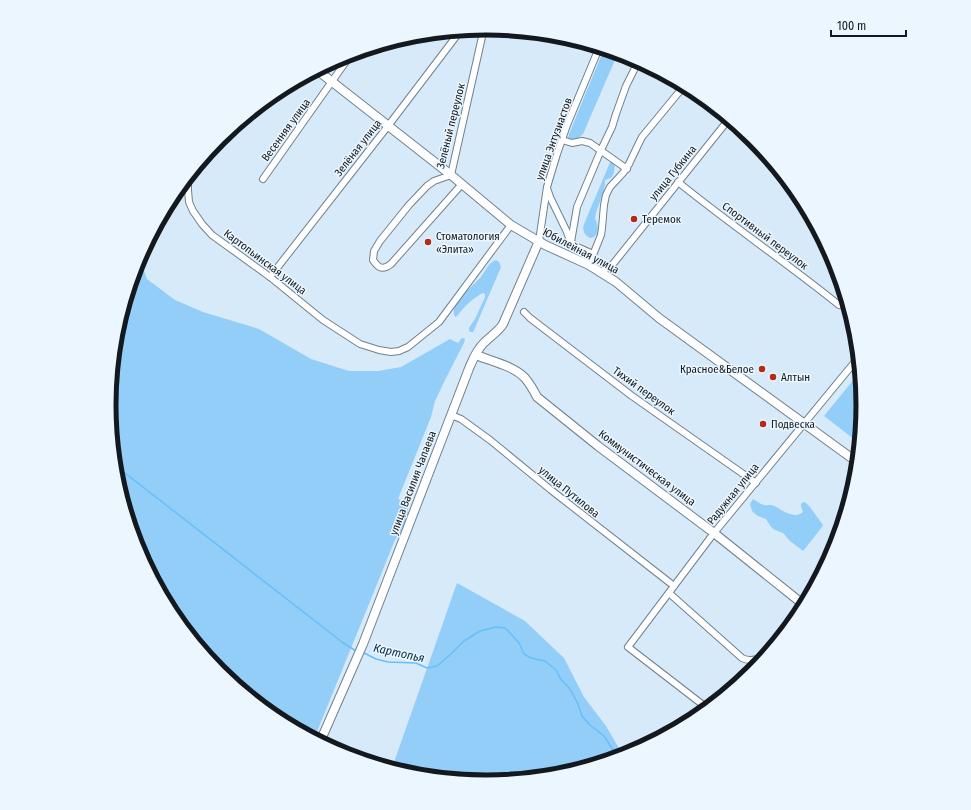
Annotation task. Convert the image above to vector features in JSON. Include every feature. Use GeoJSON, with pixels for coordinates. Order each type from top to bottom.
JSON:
{"type":"FeatureCollection","features":[{"type":"Feature","properties":{"kind":"street","name":"Зелёный переулок"},"geometry":{"type":"LineString","coordinates":[[462,184],[391,264],[383,268],[377,266],[373,260],[374,251],[396,220],[427,186],[434,181],[451,175],[482,35]]}},
{"type":"Feature","properties":{"kind":"street","name":"Зелёная улица"},"geometry":{"type":"LineString","coordinates":[[270,277],[456,36]]}},
{"type":"Feature","properties":{"kind":"street","name":"улица Энтузиастов"},"geometry":{"type":"LineString","coordinates":[[539,241],[547,187],[562,140],[597,53]]}},
{"type":"Feature","properties":{"kind":"street","name":"Весенняя улица"},"geometry":{"type":"LineString","coordinates":[[263,179],[345,62]]}},
{"type":"Feature","properties":{"kind":"street"},"geometry":{"type":"LineString","coordinates":[[570,242],[577,207],[612,127],[635,67]]}},
{"type":"Feature","properties":{"kind":"street","name":"Юбилейная улица"},"geometry":{"type":"LineString","coordinates":[[321,73],[451,175],[511,225],[539,241],[589,265],[616,282],[659,318],[851,458]]}},
{"type":"Feature","properties":{"kind":"street"},"geometry":{"type":"LineString","coordinates":[[589,265],[602,228],[604,205],[606,195],[610,187],[627,169],[642,137],[680,91]]}},
{"type":"Feature","properties":{"kind":"street","name":"улица Губкина"},"geometry":{"type":"LineString","coordinates":[[600,273],[612,264],[725,124]]}},
{"type":"Feature","properties":{"kind":"street"},"geometry":{"type":"LineString","coordinates":[[562,140],[572,143],[586,141],[590,142],[627,169]]}},
{"type":"Feature","properties":{"kind":"street","name":"Спортивный переулок"},"geometry":{"type":"LineString","coordinates":[[678,182],[719,215],[839,305]]}},
{"type":"Feature","properties":{"kind":"street","name":"Картопьинская улица"},"geometry":{"type":"LineString","coordinates":[[188,185],[189,202],[202,224],[212,235],[270,277],[323,320],[360,344],[391,352],[399,351],[408,347],[440,322],[511,225]]}},
{"type":"Feature","properties":{"kind":"street"},"geometry":{"type":"LineString","coordinates":[[547,187],[570,242],[575,246],[593,254]]}},
{"type":"Feature","properties":{"kind":"street","name":"улица Василия Чапаева"},"geometry":{"type":"LineString","coordinates":[[322,737],[363,644],[470,366],[479,348],[500,329],[503,324],[539,241]]}},
{"type":"Feature","properties":{"kind":"street","name":"Тихий переулок"},"geometry":{"type":"LineString","coordinates":[[524,312],[632,396],[756,483]]}},
{"type":"Feature","properties":{"kind":"street","name":"Коммунистическая улица"},"geometry":{"type":"LineString","coordinates":[[476,355],[515,370],[524,377],[533,389],[537,398],[714,533],[799,601]]}},
{"type":"Feature","properties":{"kind":"street","name":"Радужная улица"},"geometry":{"type":"LineString","coordinates":[[703,704],[628,647],[714,533],[853,364]]}},
{"type":"Feature","properties":{"kind":"street","name":"улица Путилова"},"geometry":{"type":"LineString","coordinates":[[451,415],[461,419],[490,440],[551,490],[674,586]]}},
{"type":"Feature","properties":{"kind":"street"},"geometry":{"type":"LineString","coordinates":[[669,593],[742,658],[746,660],[754,660]]}},
{"type":"Feature","properties":{"kind":"shaded area"},"geometry":{"type":"Polygon","coordinates":[[[602,54],[615,59],[583,134],[574,140],[570,140],[568,138],[602,54]]]}},
{"type":"Feature","properties":{"kind":"shaded area"},"geometry":{"type":"Polygon","coordinates":[[[611,160],[615,164],[614,174],[609,179],[605,180],[604,190],[595,219],[598,230],[596,235],[590,238],[584,232],[584,224],[611,160]]]}},
{"type":"Feature","properties":{"kind":"shaded area"},"geometry":{"type":"Polygon","coordinates":[[[496,260],[499,262],[501,267],[475,328],[473,332],[470,332],[469,328],[475,319],[485,294],[483,293],[472,300],[455,317],[455,307],[462,296],[481,277],[489,265],[496,260]]]}},
{"type":"Feature","properties":{"kind":"shaded area"},"geometry":{"type":"Polygon","coordinates":[[[143,267],[147,279],[175,300],[203,312],[259,329],[311,359],[349,371],[378,371],[401,367],[450,339],[458,343],[461,339],[465,339],[435,401],[431,417],[398,499],[407,503],[408,514],[406,523],[395,540],[316,734],[280,713],[260,699],[224,667],[207,649],[178,611],[154,569],[135,524],[123,477],[116,429],[116,381],[128,309],[143,267]]]}},
{"type":"Feature","properties":{"kind":"shaded area"},"geometry":{"type":"Polygon","coordinates":[[[855,378],[856,405],[854,439],[824,416],[855,378]]]}},
{"type":"Feature","properties":{"kind":"shaded area"},"geometry":{"type":"Polygon","coordinates":[[[753,499],[763,505],[773,505],[792,515],[803,512],[801,504],[803,502],[806,503],[823,525],[803,551],[790,541],[783,533],[771,527],[766,519],[758,516],[752,511],[750,504],[753,499]]]}},
{"type":"Feature","properties":{"kind":"shaded area"},"geometry":{"type":"Polygon","coordinates":[[[457,583],[525,621],[564,658],[584,697],[606,726],[620,750],[558,768],[510,774],[486,775],[437,772],[394,763],[457,583]]]}},
{"type":"Feature","properties":{"kind":"waterway","name":"Картопья"},"geometry":{"type":"LineString","coordinates":[[122,471],[342,642],[356,651]]}},
{"type":"Feature","properties":{"kind":"waterway","name":"Картопья"},"geometry":{"type":"LineString","coordinates":[[364,653],[376,659],[388,662],[416,663],[427,668],[437,666],[464,641],[480,631],[496,627],[505,628],[519,643],[524,654],[531,658],[545,661],[556,670],[560,678],[570,689],[578,704],[582,716],[590,725],[604,736],[614,752]]}},
{"type":"Feature","properties":{"kind":"place","name":"Теремок"},"geometry":{"type":"Point","coordinates":[634,219]}},
{"type":"Feature","properties":{"kind":"place","name":"Стоматология «Элита»"},"geometry":{"type":"Point","coordinates":[428,242]}},
{"type":"Feature","properties":{"kind":"place","name":"Красное&Белое"},"geometry":{"type":"Point","coordinates":[762,369]}},
{"type":"Feature","properties":{"kind":"place","name":"Алтын"},"geometry":{"type":"Point","coordinates":[773,377]}},
{"type":"Feature","properties":{"kind":"place","name":"Подвеска"},"geometry":{"type":"Point","coordinates":[763,424]}}]}
